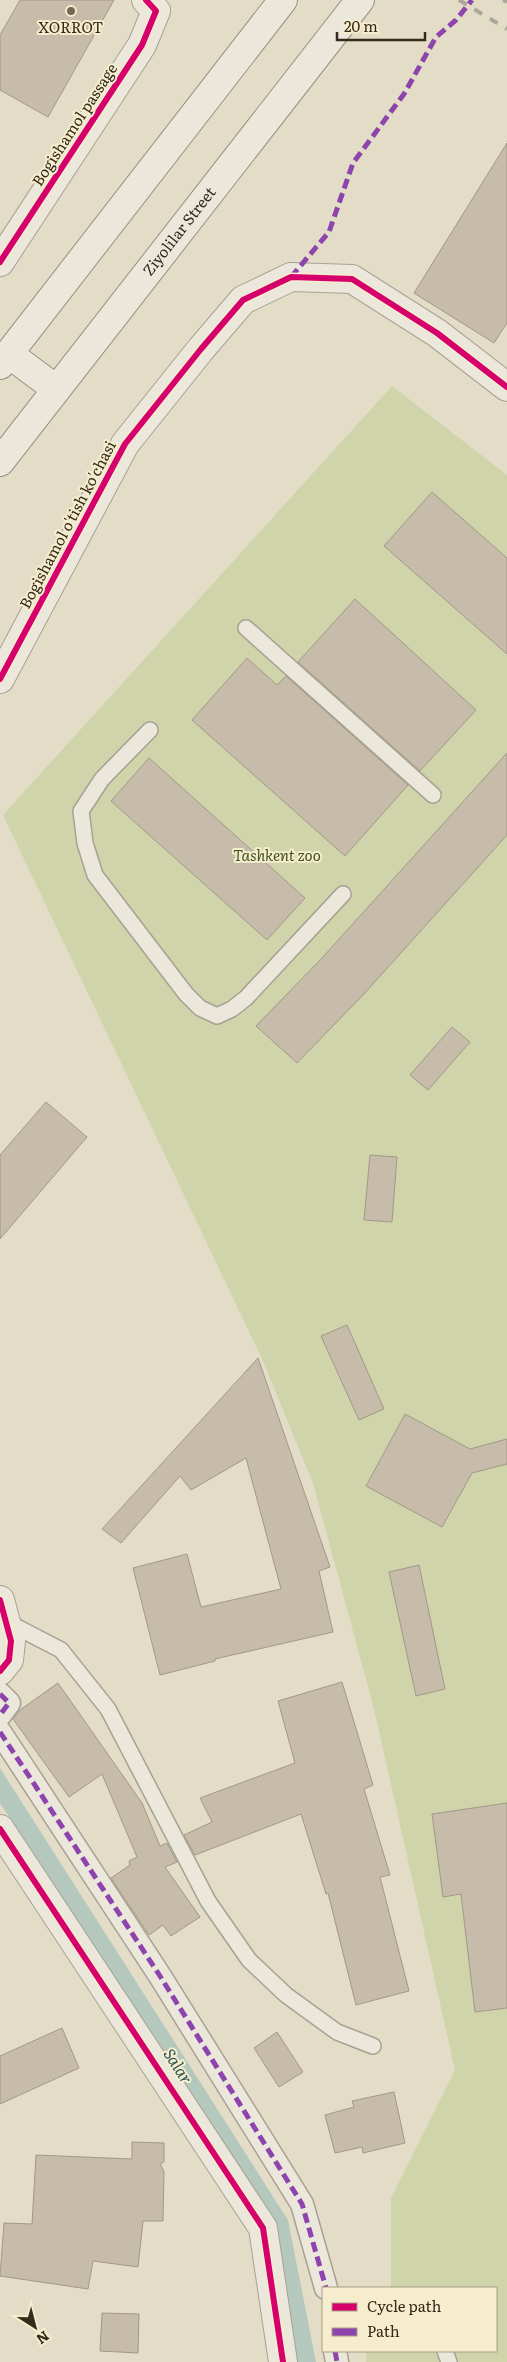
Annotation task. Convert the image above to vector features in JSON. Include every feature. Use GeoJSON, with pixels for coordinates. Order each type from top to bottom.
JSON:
{"type":"FeatureCollection","features":[{"type":"Feature","properties":{"kind":"street","name":"Bogishamol passage"},"geometry":{"type":"LineString","coordinates":[[0,262],[142,45],[156,11],[146,0]]}},
{"type":"Feature","properties":{"kind":"street"},"geometry":{"type":"LineString","coordinates":[[56,389],[4,359],[283,0]]}},
{"type":"Feature","properties":{"kind":"street","name":"Ziyolilar Street"},"geometry":{"type":"LineString","coordinates":[[0,462],[360,0]]}},
{"type":"Feature","properties":{"kind":"street","name":"Bogishamol o'tish ko'chasi"},"geometry":{"type":"LineString","coordinates":[[0,679],[125,444],[243,300],[291,277],[352,280],[437,333],[507,387]]}},
{"type":"Feature","properties":{"kind":"street"},"geometry":{"type":"LineString","coordinates":[[0,1671],[9,1660],[11,1641],[4,1611]]}},
{"type":"Feature","properties":{"kind":"street"},"geometry":{"type":"LineString","coordinates":[[0,1694],[8,1703],[0,1715]]}},
{"type":"Feature","properties":{"kind":"street"},"geometry":{"type":"LineString","coordinates":[[0,1732],[160,1976],[302,2204],[326,2287]]}},
{"type":"Feature","properties":{"kind":"street"},"geometry":{"type":"LineString","coordinates":[[0,1829],[264,2228],[283,2362]]}},
{"type":"Feature","properties":{"kind":"lane"},"geometry":{"type":"LineString","coordinates":[[246,628],[433,795]]}},
{"type":"Feature","properties":{"kind":"lane"},"geometry":{"type":"LineString","coordinates":[[150,730],[102,779],[80,812],[85,843],[95,875],[186,994],[200,1008],[217,1016],[232,1009],[246,998],[344,894]]}},
{"type":"Feature","properties":{"kind":"lane"},"geometry":{"type":"LineString","coordinates":[[4,1611],[61,1650],[108,1709],[208,1902],[250,1960],[286,1995],[337,2032],[373,2046]]}},
{"type":"Feature","properties":{"kind":"green space","name":"Tashkent zoo"},"geometry":{"type":"Polygon","coordinates":[[[392,386],[507,475],[507,2362],[366,2362],[366,2352],[497,2352],[497,2287],[391,2287],[391,2198],[455,2070],[374,1709],[313,1483],[262,1359],[3,815],[392,386]]]}},
{"type":"Feature","properties":{"kind":"water","name":"Salar"},"geometry":{"type":"Polygon","coordinates":[[[0,1768],[288,2220],[316,2362],[295,2362],[273,2225],[0,1803],[0,1768]]]}},
{"type":"Feature","properties":{"kind":"building"},"geometry":{"type":"Polygon","coordinates":[[[20,0],[114,0],[48,117],[0,90],[0,35],[20,0]]]}},
{"type":"Feature","properties":{"kind":"building"},"geometry":{"type":"Polygon","coordinates":[[[507,143],[507,323],[494,343],[414,293],[507,143]]]}},
{"type":"Feature","properties":{"kind":"building"},"geometry":{"type":"Polygon","coordinates":[[[432,492],[507,558],[507,654],[384,546],[432,492]]]}},
{"type":"Feature","properties":{"kind":"building"},"geometry":{"type":"Polygon","coordinates":[[[355,599],[476,710],[420,771],[298,662],[355,599]]]}},
{"type":"Feature","properties":{"kind":"building"},"geometry":{"type":"Polygon","coordinates":[[[247,658],[277,685],[286,676],[408,785],[345,856],[192,720],[247,658]]]}},
{"type":"Feature","properties":{"kind":"building"},"geometry":{"type":"Polygon","coordinates":[[[507,753],[507,835],[363,995],[297,1063],[256,1026],[322,958],[507,753]]]}},
{"type":"Feature","properties":{"kind":"building"},"geometry":{"type":"Polygon","coordinates":[[[149,758],[305,898],[267,940],[111,801],[149,758]]]}},
{"type":"Feature","properties":{"kind":"building"},"geometry":{"type":"Polygon","coordinates":[[[452,1027],[470,1042],[428,1090],[410,1075],[452,1027]]]}},
{"type":"Feature","properties":{"kind":"building"},"geometry":{"type":"Polygon","coordinates":[[[46,1102],[87,1137],[0,1239],[0,1155],[46,1102]]]}},
{"type":"Feature","properties":{"kind":"building"},"geometry":{"type":"Polygon","coordinates":[[[370,1155],[397,1157],[392,1222],[364,1220],[370,1155]]]}},
{"type":"Feature","properties":{"kind":"building"},"geometry":{"type":"Polygon","coordinates":[[[347,1325],[384,1409],[359,1420],[321,1336],[347,1325]]]}},
{"type":"Feature","properties":{"kind":"building"},"geometry":{"type":"Polygon","coordinates":[[[258,1358],[330,1567],[319,1571],[333,1632],[215,1659],[215,1661],[160,1675],[133,1568],[187,1554],[201,1607],[281,1589],[246,1458],[191,1490],[180,1476],[121,1543],[102,1529],[258,1358]]]}},
{"type":"Feature","properties":{"kind":"building"},"geometry":{"type":"Polygon","coordinates":[[[405,1414],[470,1449],[507,1439],[507,1464],[472,1473],[442,1527],[366,1486],[405,1414]]]}},
{"type":"Feature","properties":{"kind":"building"},"geometry":{"type":"Polygon","coordinates":[[[419,1565],[445,1689],[416,1696],[389,1572],[419,1565]]]}},
{"type":"Feature","properties":{"kind":"building"},"geometry":{"type":"Polygon","coordinates":[[[342,1682],[373,1785],[364,1789],[390,1875],[380,1877],[409,1991],[356,2005],[328,1893],[326,1894],[301,1814],[195,1855],[184,1835],[212,1822],[200,1798],[295,1763],[278,1701],[342,1682]]]}},
{"type":"Feature","properties":{"kind":"building"},"geometry":{"type":"Polygon","coordinates":[[[58,1683],[142,1803],[160,1846],[167,1843],[177,1862],[165,1867],[200,1917],[171,1936],[163,1925],[149,1935],[111,1878],[130,1865],[129,1861],[137,1857],[102,1774],[69,1797],[13,1719],[20,1710],[58,1683]]]}},
{"type":"Feature","properties":{"kind":"building"},"geometry":{"type":"Polygon","coordinates":[[[507,1803],[507,2008],[475,2012],[461,1894],[443,1897],[432,1814],[507,1803]]]}},
{"type":"Feature","properties":{"kind":"building"},"geometry":{"type":"Polygon","coordinates":[[[62,2028],[79,2068],[0,2104],[0,2056],[62,2028]]]}},
{"type":"Feature","properties":{"kind":"building"},"geometry":{"type":"Polygon","coordinates":[[[277,2032],[303,2072],[279,2087],[254,2048],[277,2032]]]}},
{"type":"Feature","properties":{"kind":"building"},"geometry":{"type":"Polygon","coordinates":[[[394,2092],[405,2143],[363,2153],[362,2147],[335,2153],[325,2115],[354,2107],[352,2101],[394,2092]]]}},
{"type":"Feature","properties":{"kind":"building"},"geometry":{"type":"Polygon","coordinates":[[[132,2142],[164,2143],[164,2162],[160,2164],[164,2171],[163,2221],[143,2221],[138,2267],[93,2261],[88,2289],[0,2276],[4,2223],[32,2224],[36,2155],[132,2159],[132,2142]]]}},
{"type":"Feature","properties":{"kind":"building"},"geometry":{"type":"Polygon","coordinates":[[[102,2313],[139,2314],[138,2353],[100,2351],[102,2313]]]}},
{"type":"Feature","properties":{"kind":"railway"},"geometry":{"type":"LineString","coordinates":[[459,0],[507,29]]}},
{"type":"Feature","properties":{"kind":"railway"},"geometry":{"type":"LineString","coordinates":[[503,0],[507,2]]}},
{"type":"Feature","properties":{"kind":"marked path"},"geometry":{"type":"LineString","coordinates":[[291,277],[329,232],[353,163],[404,94],[436,37],[456,20],[472,0]]}},
{"type":"Feature","properties":{"kind":"marked path"},"geometry":{"type":"LineString","coordinates":[[0,1694],[9,1703],[0,1715]]}},
{"type":"Feature","properties":{"kind":"marked path"},"geometry":{"type":"LineString","coordinates":[[0,1732],[160,1976],[302,2204],[326,2287]]}},
{"type":"Feature","properties":{"kind":"marked path"},"geometry":{"type":"LineString","coordinates":[[335,2352],[337,2362]]}},
{"type":"Feature","properties":{"kind":"cycle path"},"geometry":{"type":"LineString","coordinates":[[0,262],[142,45],[156,11],[146,0]]}},
{"type":"Feature","properties":{"kind":"cycle path"},"geometry":{"type":"LineString","coordinates":[[0,679],[125,444],[243,300],[291,277],[352,279],[437,333],[507,387]]}},
{"type":"Feature","properties":{"kind":"cycle path"},"geometry":{"type":"LineString","coordinates":[[0,1600],[11,1641],[9,1660],[0,1671]]}},
{"type":"Feature","properties":{"kind":"cycle path"},"geometry":{"type":"LineString","coordinates":[[0,1829],[263,2228],[283,2362]]}},
{"type":"Feature","properties":{"kind":"place","name":"XORROT"},"geometry":{"type":"Point","coordinates":[71,11]}}]}
